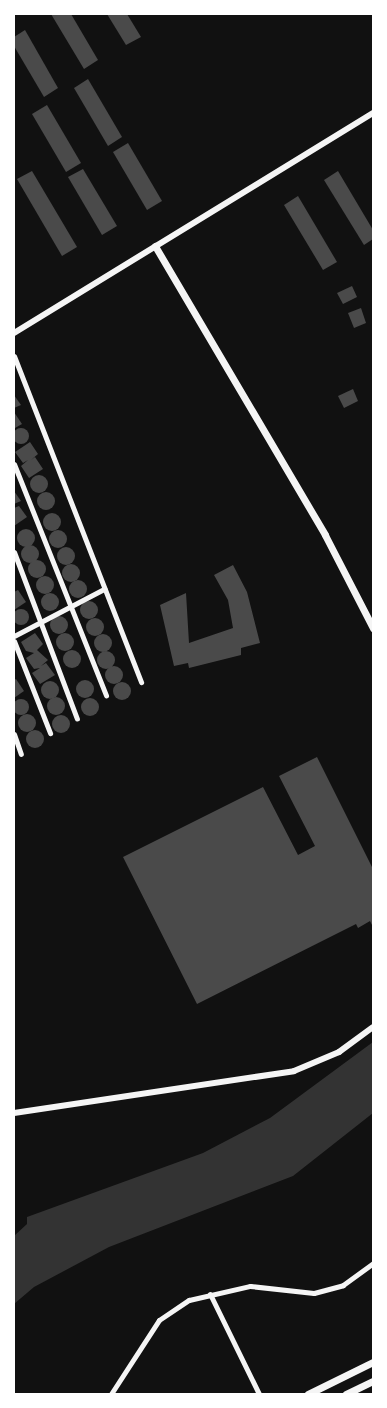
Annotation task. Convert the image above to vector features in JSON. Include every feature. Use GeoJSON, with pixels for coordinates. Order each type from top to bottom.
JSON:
{"type":"FeatureCollection","features":[{"type":"Feature","properties":{"kind":"main road"},"geometry":{"type":"LineString","coordinates":[[155,246],[324,535],[373,628]]}},
{"type":"Feature","properties":{"kind":"main road"},"geometry":{"type":"LineString","coordinates":[[308,1394],[373,1362]]}},
{"type":"Feature","properties":{"kind":"main road"},"geometry":{"type":"LineString","coordinates":[[346,1394],[373,1381]]}},
{"type":"Feature","properties":{"kind":"street"},"geometry":{"type":"LineString","coordinates":[[14,333],[373,113]]}},
{"type":"Feature","properties":{"kind":"street"},"geometry":{"type":"LineString","coordinates":[[14,356],[141,682]]}},
{"type":"Feature","properties":{"kind":"street"},"geometry":{"type":"LineString","coordinates":[[14,464],[106,695]]}},
{"type":"Feature","properties":{"kind":"street"},"geometry":{"type":"LineString","coordinates":[[14,552],[77,719]]}},
{"type":"Feature","properties":{"kind":"street"},"geometry":{"type":"LineString","coordinates":[[14,636],[40,619],[104,589]]}},
{"type":"Feature","properties":{"kind":"street"},"geometry":{"type":"LineString","coordinates":[[14,641],[50,733]]}},
{"type":"Feature","properties":{"kind":"street"},"geometry":{"type":"LineString","coordinates":[[14,734],[21,754]]}},
{"type":"Feature","properties":{"kind":"street"},"geometry":{"type":"LineString","coordinates":[[14,1113],[294,1071],[339,1052],[373,1027]]}},
{"type":"Feature","properties":{"kind":"street"},"geometry":{"type":"LineString","coordinates":[[111,1394],[159,1320],[189,1300],[250,1286],[314,1293],[343,1285],[373,1263]]}},
{"type":"Feature","properties":{"kind":"street"},"geometry":{"type":"LineString","coordinates":[[210,1294],[259,1394]]}},
{"type":"Feature","properties":{"kind":"shaded area"},"geometry":{"type":"Polygon","coordinates":[[[373,1042],[373,1113],[293,1176],[109,1247],[34,1287],[14,1304],[14,1236],[27,1224],[27,1217],[203,1153],[270,1118],[373,1042]]]}},
{"type":"Feature","properties":{"kind":"building"},"geometry":{"type":"Polygon","coordinates":[[[51,14],[71,14],[98,60],[84,69],[51,14]]]}},
{"type":"Feature","properties":{"kind":"building"},"geometry":{"type":"Polygon","coordinates":[[[107,14],[127,14],[141,37],[126,45],[107,14]]]}},
{"type":"Feature","properties":{"kind":"building"},"geometry":{"type":"Polygon","coordinates":[[[25,30],[58,88],[44,97],[14,46],[14,37],[25,30]]]}},
{"type":"Feature","properties":{"kind":"building"},"geometry":{"type":"Polygon","coordinates":[[[88,79],[122,137],[108,146],[74,88],[88,79]]]}},
{"type":"Feature","properties":{"kind":"building"},"geometry":{"type":"Polygon","coordinates":[[[47,105],[81,163],[66,172],[32,114],[47,105]]]}},
{"type":"Feature","properties":{"kind":"building"},"geometry":{"type":"Polygon","coordinates":[[[128,143],[162,201],[147,210],[113,152],[128,143]]]}},
{"type":"Feature","properties":{"kind":"building"},"geometry":{"type":"Polygon","coordinates":[[[83,169],[117,226],[102,235],[68,177],[83,169]]]}},
{"type":"Feature","properties":{"kind":"building"},"geometry":{"type":"Polygon","coordinates":[[[32,171],[77,247],[62,256],[17,179],[32,171]]]}},
{"type":"Feature","properties":{"kind":"building"},"geometry":{"type":"Polygon","coordinates":[[[338,171],[373,230],[373,239],[364,245],[324,180],[338,171]]]}},
{"type":"Feature","properties":{"kind":"building"},"geometry":{"type":"Polygon","coordinates":[[[298,196],[337,262],[323,270],[284,205],[298,196]]]}},
{"type":"Feature","properties":{"kind":"building"},"geometry":{"type":"Polygon","coordinates":[[[352,286],[357,297],[343,304],[337,293],[352,286]]]}},
{"type":"Feature","properties":{"kind":"building"},"geometry":{"type":"Polygon","coordinates":[[[361,308],[366,323],[354,328],[348,313],[361,308]]]}},
{"type":"Feature","properties":{"kind":"building"},"geometry":{"type":"Polygon","coordinates":[[[353,389],[358,401],[344,408],[338,396],[353,389]]]}},
{"type":"Feature","properties":{"kind":"building"},"geometry":{"type":"Polygon","coordinates":[[[14,395],[21,405],[14,408],[14,395]]]}},
{"type":"Feature","properties":{"kind":"building"},"geometry":{"type":"Polygon","coordinates":[[[14,412],[22,424],[15,428],[14,425],[14,412]]]}},
{"type":"Feature","properties":{"kind":"building"},"geometry":{"type":"Polygon","coordinates":[[[21,428],[27,430],[29,436],[27,442],[21,444],[15,442],[13,436],[15,430],[21,428]]]}},
{"type":"Feature","properties":{"kind":"building"},"geometry":{"type":"Polygon","coordinates":[[[30,442],[38,454],[31,460],[35,457],[43,469],[29,478],[21,466],[28,460],[23,463],[15,452],[30,442]]]}},
{"type":"Feature","properties":{"kind":"building"},"geometry":{"type":"Polygon","coordinates":[[[39,475],[45,478],[48,484],[45,490],[39,493],[33,490],[30,484],[33,478],[39,475]]]}},
{"type":"Feature","properties":{"kind":"building"},"geometry":{"type":"Polygon","coordinates":[[[14,491],[21,501],[14,504],[14,491]]]}},
{"type":"Feature","properties":{"kind":"building"},"geometry":{"type":"Polygon","coordinates":[[[46,492],[52,495],[55,501],[52,507],[46,510],[40,507],[37,501],[40,495],[46,492]]]}},
{"type":"Feature","properties":{"kind":"building"},"geometry":{"type":"Polygon","coordinates":[[[19,506],[27,517],[14,526],[14,508],[19,506]]]}},
{"type":"Feature","properties":{"kind":"building"},"geometry":{"type":"Polygon","coordinates":[[[52,513],[58,516],[61,522],[58,528],[52,531],[46,528],[43,522],[46,516],[52,513]]]}},
{"type":"Feature","properties":{"kind":"building"},"geometry":{"type":"Polygon","coordinates":[[[26,529],[32,532],[35,538],[32,544],[26,547],[20,544],[17,538],[20,532],[26,529]]]}},
{"type":"Feature","properties":{"kind":"building"},"geometry":{"type":"Polygon","coordinates":[[[58,530],[64,533],[67,539],[64,545],[58,548],[52,545],[49,539],[52,533],[58,530]]]}},
{"type":"Feature","properties":{"kind":"building"},"geometry":{"type":"Polygon","coordinates":[[[30,545],[36,548],[39,554],[36,560],[30,563],[24,560],[21,554],[24,548],[30,545]]]}},
{"type":"Feature","properties":{"kind":"building"},"geometry":{"type":"Polygon","coordinates":[[[66,547],[72,550],[75,556],[72,562],[66,565],[60,562],[57,556],[60,550],[66,547]]]}},
{"type":"Feature","properties":{"kind":"building"},"geometry":{"type":"Polygon","coordinates":[[[37,560],[43,563],[46,569],[43,575],[37,578],[31,575],[28,569],[31,563],[37,560]]]}},
{"type":"Feature","properties":{"kind":"building"},"geometry":{"type":"Polygon","coordinates":[[[71,564],[77,567],[80,573],[77,579],[71,582],[65,579],[62,573],[65,567],[71,564]]]}},
{"type":"Feature","properties":{"kind":"building"},"geometry":{"type":"Polygon","coordinates":[[[233,565],[247,592],[260,643],[241,648],[241,655],[189,668],[188,663],[174,666],[160,605],[186,593],[189,643],[233,628],[228,600],[214,575],[233,565]]]}},
{"type":"Feature","properties":{"kind":"building"},"geometry":{"type":"Polygon","coordinates":[[[45,576],[51,579],[54,585],[51,591],[45,594],[39,591],[36,585],[39,579],[45,576]]]}},
{"type":"Feature","properties":{"kind":"building"},"geometry":{"type":"Polygon","coordinates":[[[78,580],[84,583],[87,589],[84,595],[78,598],[72,595],[69,589],[72,583],[78,580]]]}},
{"type":"Feature","properties":{"kind":"building"},"geometry":{"type":"Polygon","coordinates":[[[18,590],[26,602],[14,610],[14,592],[18,590]]]}},
{"type":"Feature","properties":{"kind":"building"},"geometry":{"type":"Polygon","coordinates":[[[50,593],[56,596],[59,602],[56,608],[50,611],[44,608],[41,602],[44,596],[50,593]]]}},
{"type":"Feature","properties":{"kind":"building"},"geometry":{"type":"Polygon","coordinates":[[[89,601],[95,604],[98,610],[95,616],[89,619],[83,616],[80,610],[83,604],[89,601]]]}},
{"type":"Feature","properties":{"kind":"building"},"geometry":{"type":"Polygon","coordinates":[[[18,609],[24,609],[29,614],[27,623],[18,625],[13,620],[13,614],[18,609]]]}},
{"type":"Feature","properties":{"kind":"building"},"geometry":{"type":"Polygon","coordinates":[[[59,616],[65,619],[68,625],[65,631],[59,634],[53,631],[50,625],[53,619],[59,616]]]}},
{"type":"Feature","properties":{"kind":"building"},"geometry":{"type":"Polygon","coordinates":[[[95,618],[101,621],[104,627],[101,633],[95,636],[89,633],[86,627],[89,621],[95,618]]]}},
{"type":"Feature","properties":{"kind":"building"},"geometry":{"type":"Polygon","coordinates":[[[35,633],[43,644],[37,650],[48,660],[41,666],[46,663],[55,675],[40,684],[32,673],[40,668],[34,669],[26,658],[34,653],[26,651],[21,642],[35,633]]]}},
{"type":"Feature","properties":{"kind":"building"},"geometry":{"type":"Polygon","coordinates":[[[65,633],[71,636],[74,642],[71,648],[65,651],[59,648],[56,642],[59,636],[65,633]]]}},
{"type":"Feature","properties":{"kind":"building"},"geometry":{"type":"Polygon","coordinates":[[[103,634],[109,637],[112,643],[109,649],[103,652],[97,649],[94,643],[97,637],[103,634]]]}},
{"type":"Feature","properties":{"kind":"building"},"geometry":{"type":"Polygon","coordinates":[[[72,650],[78,653],[81,659],[78,665],[72,668],[66,665],[63,659],[66,653],[72,650]]]}},
{"type":"Feature","properties":{"kind":"building"},"geometry":{"type":"Polygon","coordinates":[[[106,651],[112,654],[115,660],[112,666],[106,669],[100,666],[97,660],[100,654],[106,651]]]}},
{"type":"Feature","properties":{"kind":"building"},"geometry":{"type":"Polygon","coordinates":[[[114,666],[120,669],[123,675],[120,681],[114,684],[108,681],[105,675],[108,669],[114,666]]]}},
{"type":"Feature","properties":{"kind":"building"},"geometry":{"type":"Polygon","coordinates":[[[16,679],[24,691],[14,698],[14,680],[16,679]]]}},
{"type":"Feature","properties":{"kind":"building"},"geometry":{"type":"Polygon","coordinates":[[[85,680],[91,683],[94,689],[91,695],[85,698],[79,695],[76,689],[79,683],[85,680]]]}},
{"type":"Feature","properties":{"kind":"building"},"geometry":{"type":"Polygon","coordinates":[[[50,681],[56,684],[59,690],[56,696],[50,699],[44,696],[41,690],[44,684],[50,681]]]}},
{"type":"Feature","properties":{"kind":"building"},"geometry":{"type":"Polygon","coordinates":[[[122,682],[128,685],[131,691],[128,697],[122,700],[116,697],[113,691],[116,685],[122,682]]]}},
{"type":"Feature","properties":{"kind":"building"},"geometry":{"type":"Polygon","coordinates":[[[56,697],[62,700],[65,706],[62,712],[56,715],[50,712],[47,706],[50,700],[56,697]]]}},
{"type":"Feature","properties":{"kind":"building"},"geometry":{"type":"Polygon","coordinates":[[[90,698],[96,701],[99,707],[96,713],[90,716],[84,713],[81,707],[84,701],[90,698]]]}},
{"type":"Feature","properties":{"kind":"building"},"geometry":{"type":"Polygon","coordinates":[[[21,699],[27,701],[29,707],[27,713],[21,715],[15,713],[13,707],[15,701],[21,699]]]}},
{"type":"Feature","properties":{"kind":"building"},"geometry":{"type":"Polygon","coordinates":[[[27,714],[33,717],[36,723],[33,729],[27,732],[21,729],[18,723],[21,717],[27,714]]]}},
{"type":"Feature","properties":{"kind":"building"},"geometry":{"type":"Polygon","coordinates":[[[61,715],[67,718],[70,724],[67,730],[61,733],[55,730],[52,724],[55,718],[61,715]]]}},
{"type":"Feature","properties":{"kind":"building"},"geometry":{"type":"Polygon","coordinates":[[[35,730],[41,733],[44,739],[41,745],[35,748],[29,745],[26,739],[29,733],[35,730]]]}},
{"type":"Feature","properties":{"kind":"building"},"geometry":{"type":"Polygon","coordinates":[[[317,757],[373,869],[373,927],[370,921],[358,928],[356,924],[197,1004],[123,857],[263,787],[298,855],[315,846],[279,776],[317,757]]]}}]}
